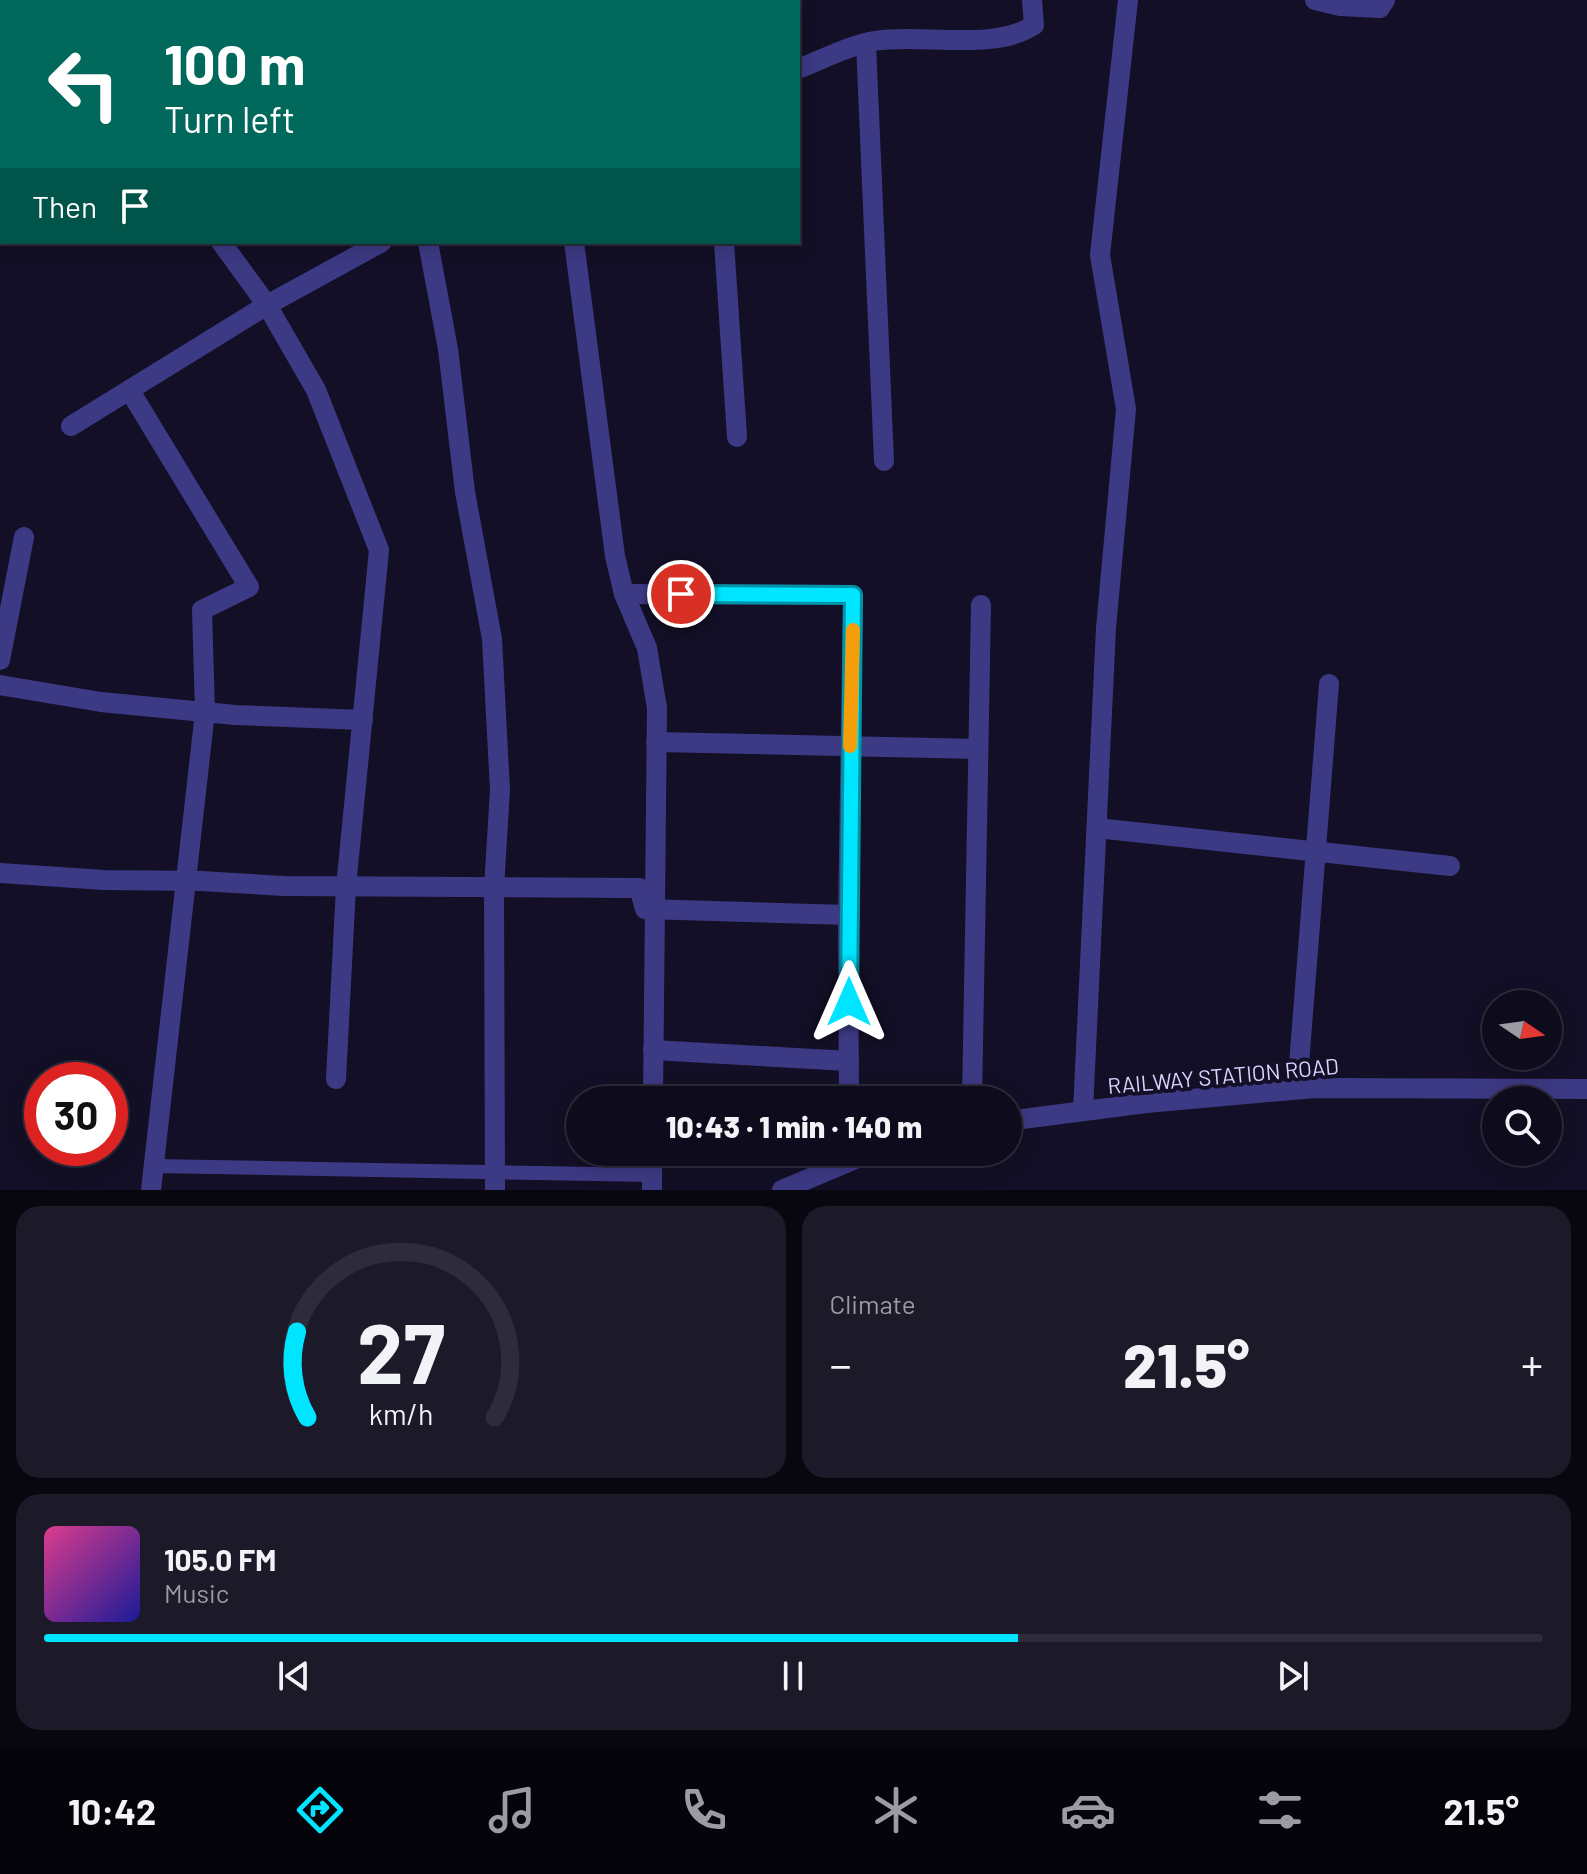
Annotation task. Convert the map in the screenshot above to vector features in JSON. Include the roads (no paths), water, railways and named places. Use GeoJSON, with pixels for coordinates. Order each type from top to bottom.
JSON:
{"type":"FeatureCollection","features":[{"type":"Feature","properties":{"kind":"street"},"geometry":{"type":"LineString","coordinates":[[800,68],[874,41],[964,40],[1020,34],[1034,25],[1032,0]]}},
{"type":"Feature","properties":{"kind":"street"},"geometry":{"type":"LineString","coordinates":[[1083,1111],[1106,628],[1126,409],[1100,255],[1128,0]]}},
{"type":"Feature","properties":{"kind":"street"},"geometry":{"type":"LineString","coordinates":[[1315,0],[1340,6],[1380,8],[1385,0]]}},
{"type":"Feature","properties":{"kind":"street"},"geometry":{"type":"LineString","coordinates":[[866,44],[884,461]]}},
{"type":"Feature","properties":{"kind":"street"},"geometry":{"type":"LineString","coordinates":[[222,244],[267,305],[316,390],[379,550],[346,887],[336,1079]]}},
{"type":"Feature","properties":{"kind":"street"},"geometry":{"type":"LineString","coordinates":[[71,426],[267,305],[378,244]]}},
{"type":"Feature","properties":{"kind":"street"},"geometry":{"type":"LineString","coordinates":[[428,244],[448,349],[465,492],[492,639],[500,790],[494,888],[495,1180]]}},
{"type":"Feature","properties":{"kind":"street"},"geometry":{"type":"LineString","coordinates":[[574,244],[615,556],[624,594],[647,648],[657,708],[653,1086]]}},
{"type":"Feature","properties":{"kind":"street"},"geometry":{"type":"LineString","coordinates":[[724,244],[737,437]]}},
{"type":"Feature","properties":{"kind":"street"},"geometry":{"type":"LineString","coordinates":[[130,391],[249,587],[202,610],[205,712],[151,1190]]}},
{"type":"Feature","properties":{"kind":"street"},"geometry":{"type":"LineString","coordinates":[[0,660],[24,537]]}},
{"type":"Feature","properties":{"kind":"street"},"geometry":{"type":"LineString","coordinates":[[624,594],[853,595],[849,1086]]}},
{"type":"Feature","properties":{"kind":"street"},"geometry":{"type":"LineString","coordinates":[[972,1086],[981,605]]}},
{"type":"Feature","properties":{"kind":"street"},"geometry":{"type":"LineString","coordinates":[[1297,1089],[1329,684]]}},
{"type":"Feature","properties":{"kind":"street"},"geometry":{"type":"LineString","coordinates":[[0,685],[101,702],[205,712],[363,720]]}},
{"type":"Feature","properties":{"kind":"street"},"geometry":{"type":"LineString","coordinates":[[656,742],[978,749]]}},
{"type":"Feature","properties":{"kind":"street"},"geometry":{"type":"LineString","coordinates":[[1097,828],[1450,866]]}},
{"type":"Feature","properties":{"kind":"street"},"geometry":{"type":"LineString","coordinates":[[0,873],[104,880],[346,887],[639,888],[645,909],[848,915]]}},
{"type":"Feature","properties":{"kind":"street"},"geometry":{"type":"LineString","coordinates":[[653,1050],[849,1061]]}},
{"type":"Feature","properties":{"kind":"street","name":"RAILWAY STATION ROAD"},"geometry":{"type":"LineString","coordinates":[[1022,1119],[1297,1089],[1587,1089]]}},
{"type":"Feature","properties":{"kind":"street"},"geometry":{"type":"LineString","coordinates":[[782,1190],[818,1183],[838,1166]]}},
{"type":"Feature","properties":{"kind":"lane"},"geometry":{"type":"LineString","coordinates":[[153,1166],[652,1183]]}}]}
